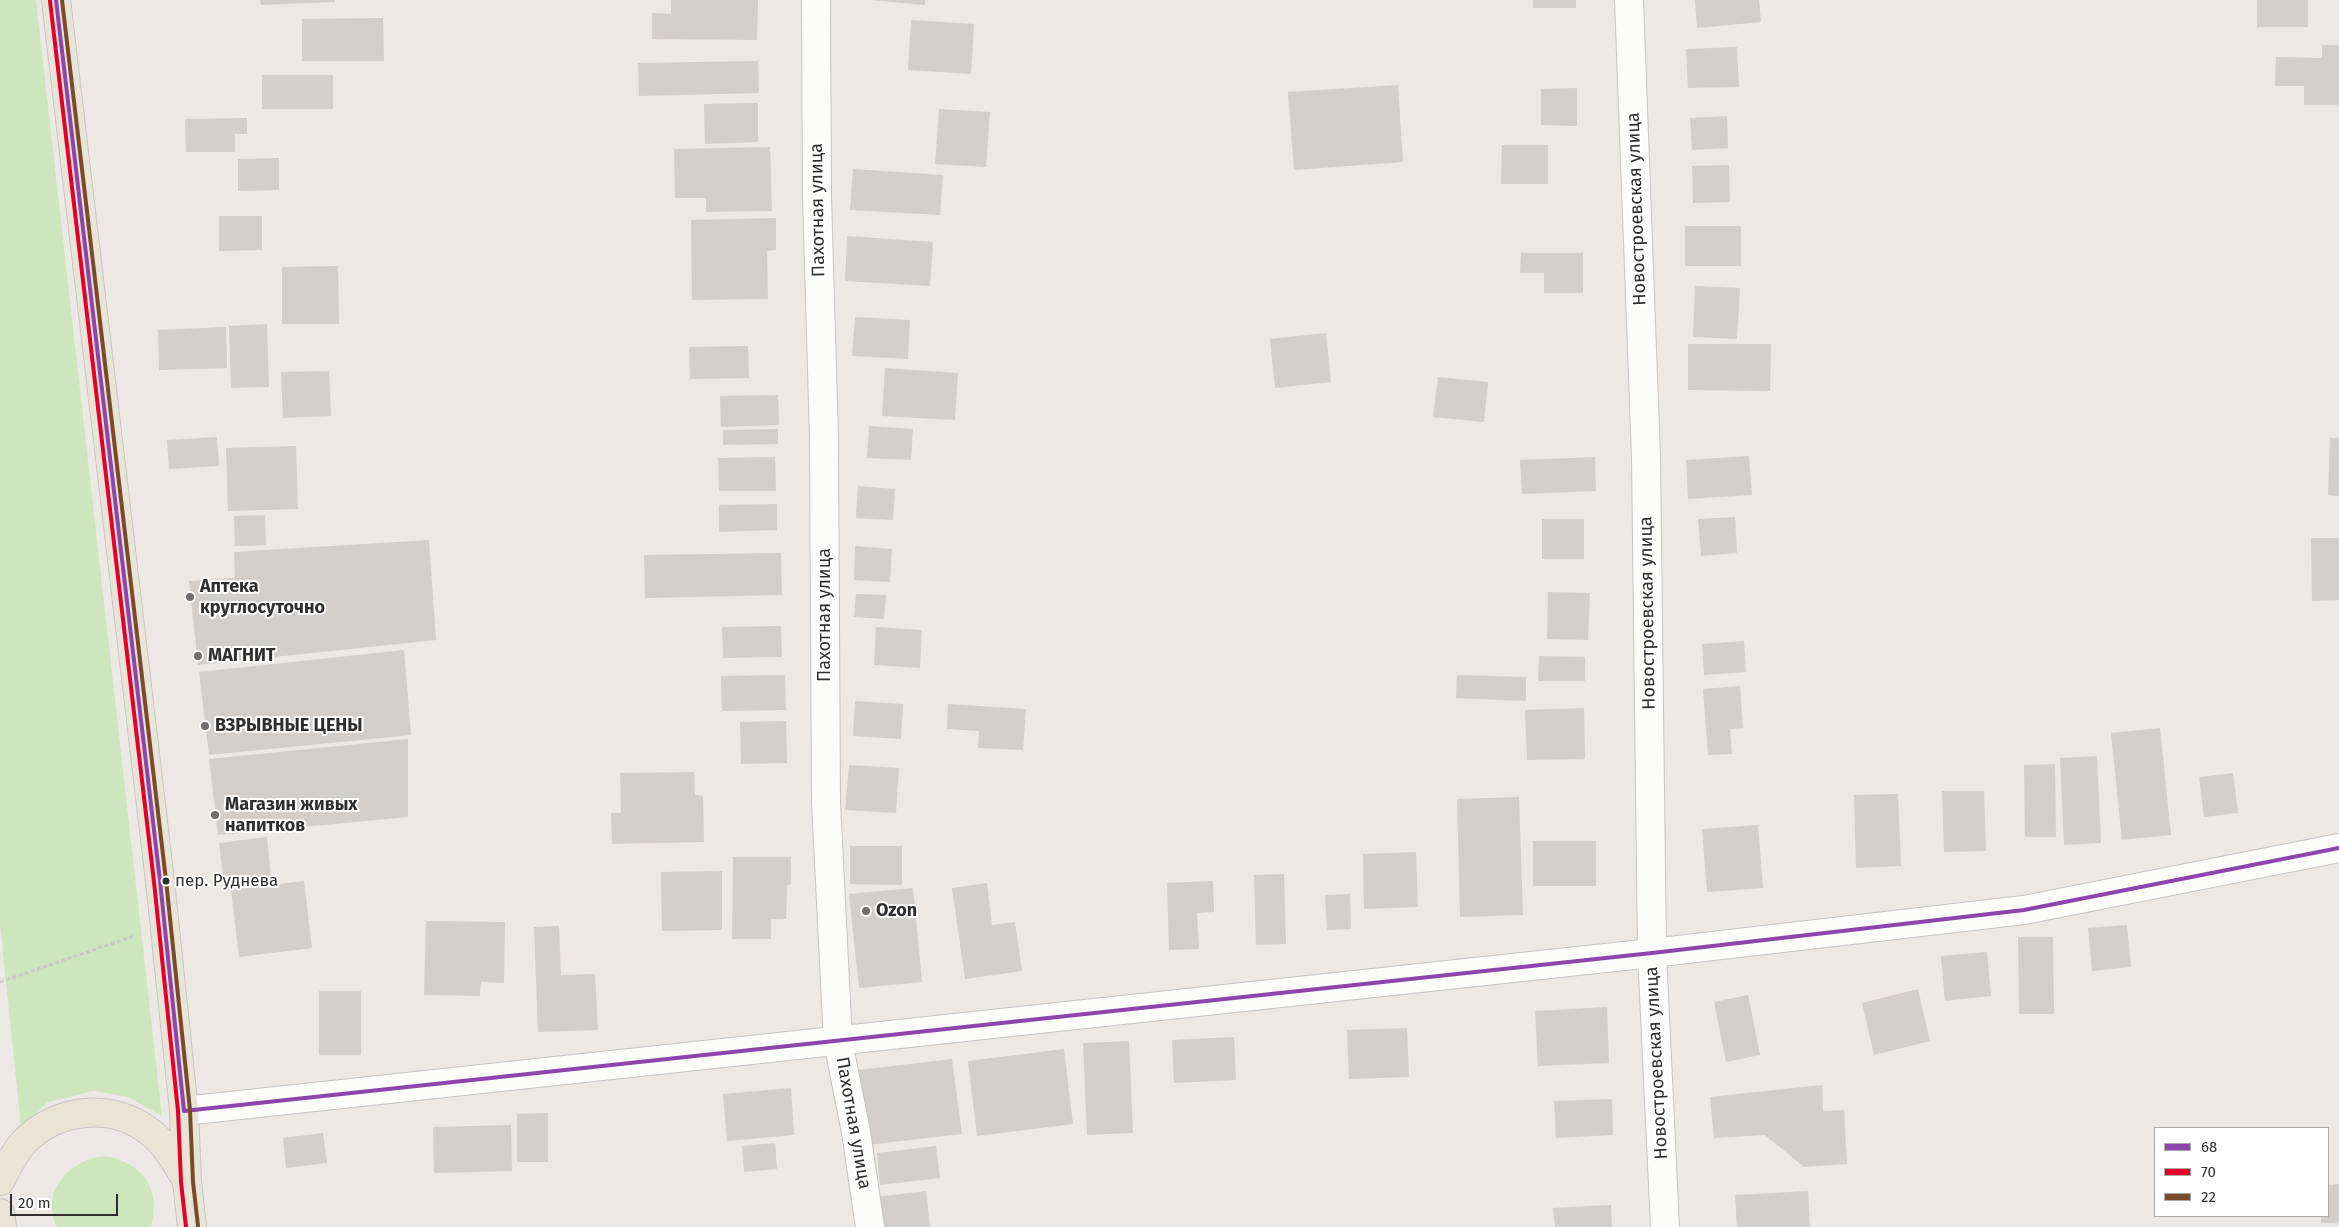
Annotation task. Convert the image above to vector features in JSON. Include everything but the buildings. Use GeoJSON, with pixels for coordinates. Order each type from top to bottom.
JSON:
{"type":"FeatureCollection","features":[{"type":"Feature","properties":{"kind":"main road"},"geometry":{"type":"LineString","coordinates":[[56,0],[164,926],[184,1111],[190,1224]]}},
{"type":"Feature","properties":{"kind":"main road"},"geometry":{"type":"LineString","coordinates":[[0,1181],[22,1144],[35,1132],[68,1115],[104,1112],[120,1116],[151,1132],[172,1157],[187,1182]]}},
{"type":"Feature","properties":{"kind":"main road"},"geometry":{"type":"LineString","coordinates":[[0,1213],[2,1227]]}},
{"type":"Feature","properties":{"kind":"street","name":"Пахотная улица"},"geometry":{"type":"LineString","coordinates":[[816,0],[817,196],[824,439],[826,802],[838,1042],[856,1132],[870,1227]]}},
{"type":"Feature","properties":{"kind":"street","name":"Новостроевская улица"},"geometry":{"type":"LineString","coordinates":[[1629,0],[1646,457],[1652,953],[1665,1227]]}},
{"type":"Feature","properties":{"kind":"street"},"geometry":{"type":"LineString","coordinates":[[184,1111],[838,1042],[1652,953],[2024,910],[2339,848]]}},
{"type":"Feature","properties":{"kind":"path"},"geometry":{"type":"LineString","coordinates":[[0,982],[164,926]]}},
{"type":"Feature","properties":{"kind":"green space"},"geometry":{"type":"Polygon","coordinates":[[[0,0],[36,0],[162,1116],[128,1097],[94,1091],[48,1102],[21,1127],[0,924],[0,0]]]}},
{"type":"Feature","properties":{"kind":"green space"},"geometry":{"type":"Polygon","coordinates":[[[107,1156],[131,1166],[147,1181],[154,1202],[151,1227],[57,1227],[53,1213],[53,1201],[56,1189],[62,1178],[82,1163],[94,1158],[107,1156]]]}},
{"type":"Feature","properties":{"kind":"transit line","name":"68"},"geometry":{"type":"LineString","coordinates":[[56,0],[160,881],[184,1111],[1652,953],[2024,910],[2339,848]]}},
{"type":"Feature","properties":{"kind":"transit line","name":"22"},"geometry":{"type":"LineString","coordinates":[[62,0],[166,880],[190,1110],[193,1182],[198,1226]]}},
{"type":"Feature","properties":{"kind":"transit line","name":"70"},"geometry":{"type":"LineString","coordinates":[[50,1],[154,882],[178,1111],[181,1182],[186,1227]]}},
{"type":"Feature","properties":{"kind":"place","name":"Аптека круглосуточно"},"geometry":{"type":"Point","coordinates":[190,597]}},
{"type":"Feature","properties":{"kind":"place","name":"МАГНИТ"},"geometry":{"type":"Point","coordinates":[198,656]}},
{"type":"Feature","properties":{"kind":"place","name":"ВЗРЫВНЫЕ ЦЕНЫ"},"geometry":{"type":"Point","coordinates":[205,726]}},
{"type":"Feature","properties":{"kind":"place","name":"Магазин живых напитков"},"geometry":{"type":"Point","coordinates":[215,815]}},
{"type":"Feature","properties":{"kind":"place","name":"пер. Руднева"},"geometry":{"type":"Point","coordinates":[166,881]}},
{"type":"Feature","properties":{"kind":"place","name":"Ozon"},"geometry":{"type":"Point","coordinates":[866,911]}}]}
